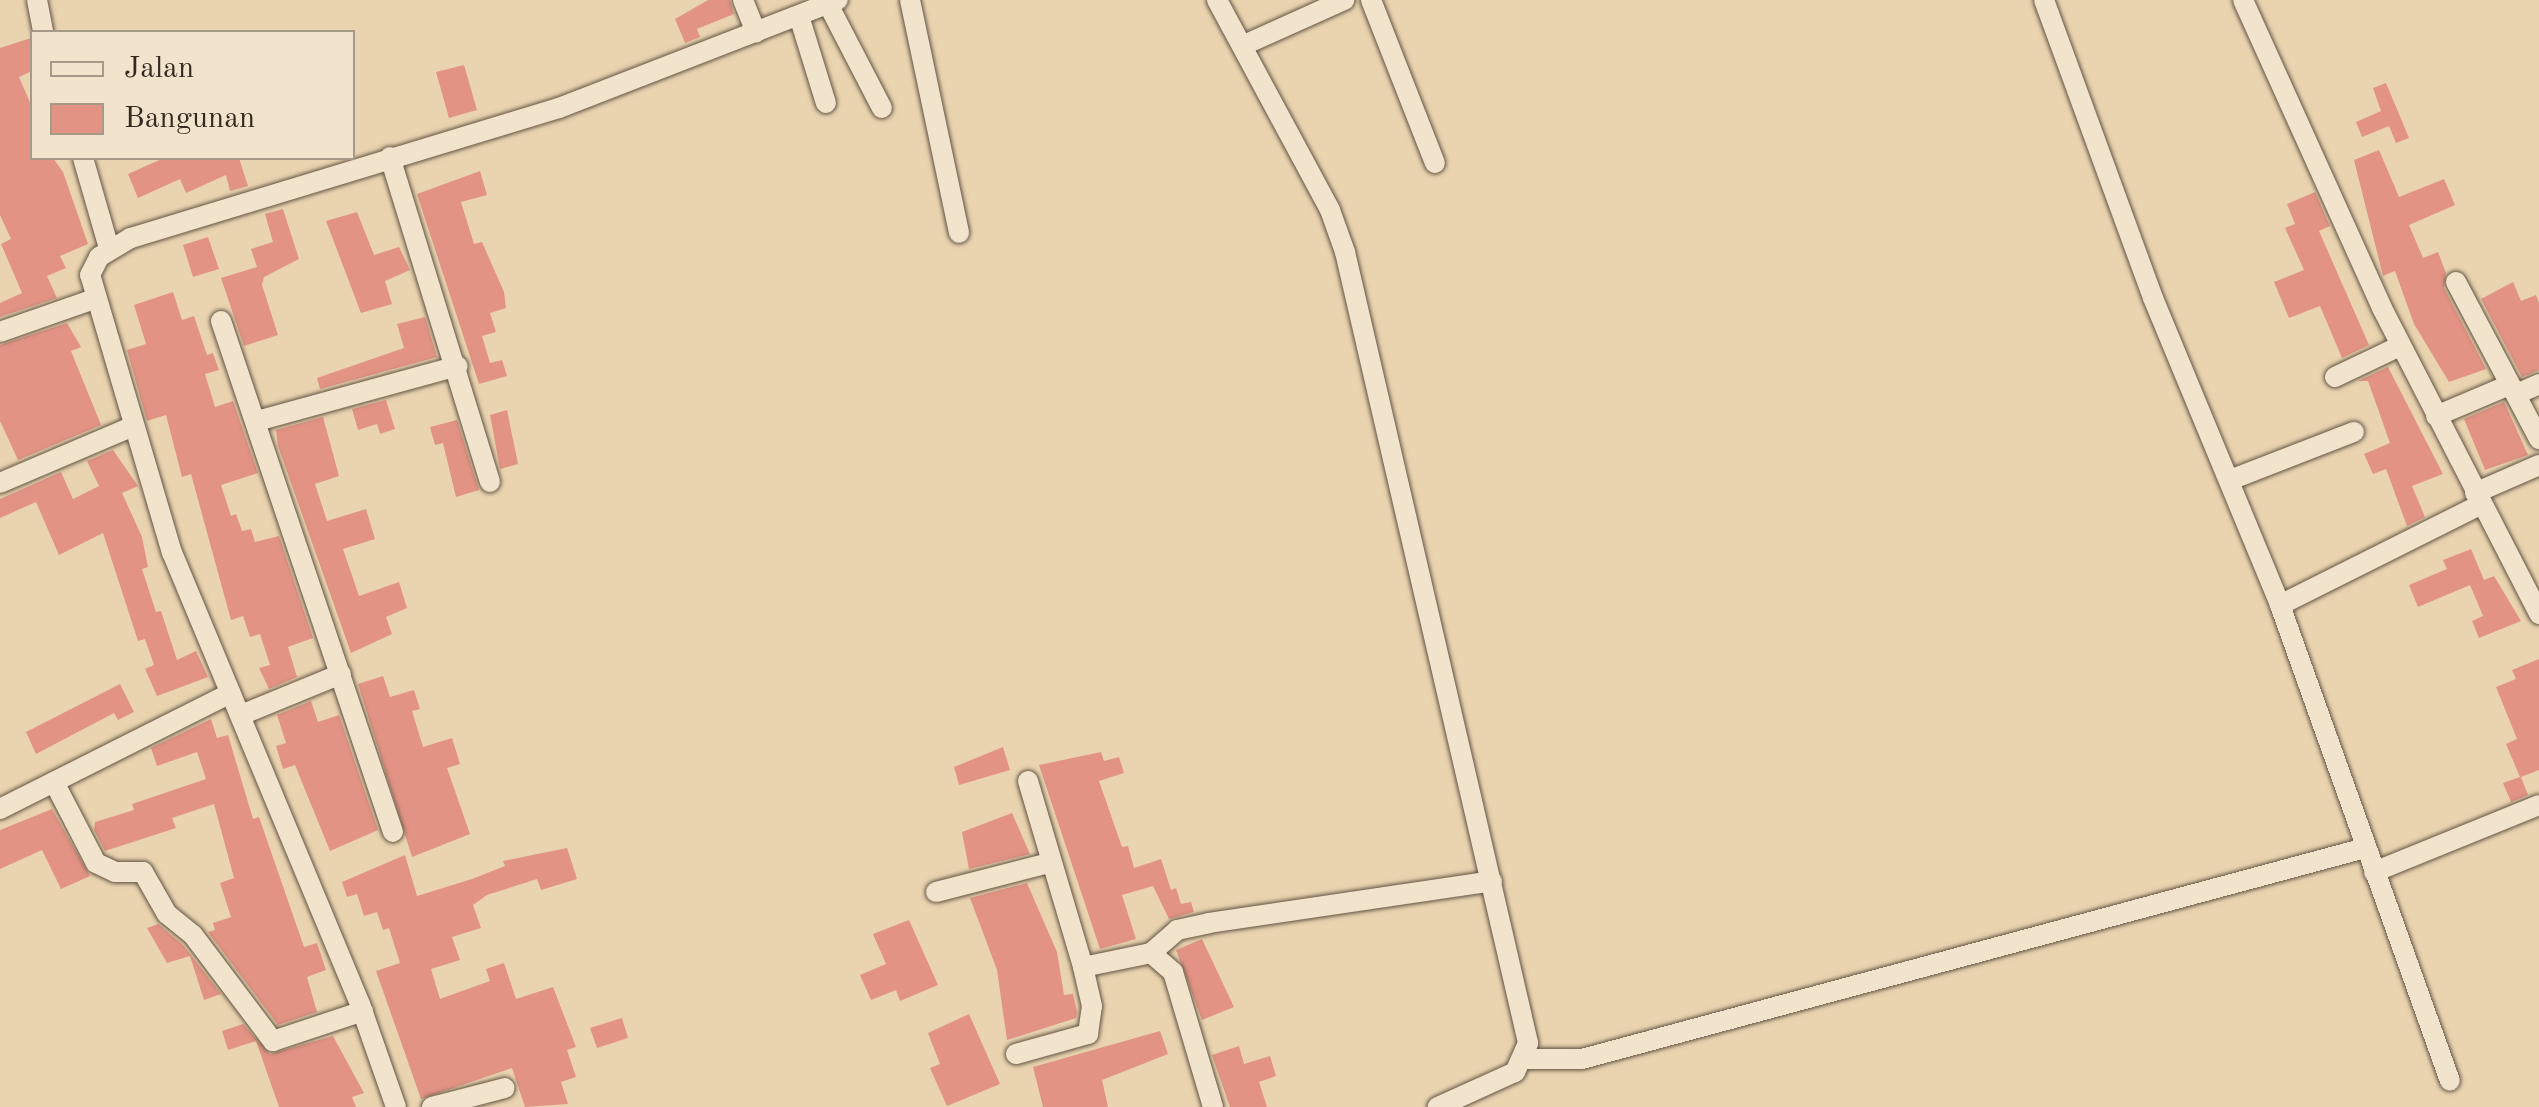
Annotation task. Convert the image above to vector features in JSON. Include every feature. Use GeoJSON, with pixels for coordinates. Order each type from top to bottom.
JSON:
{"type":"FeatureCollection","features":[{"type":"Feature","properties":{"kind":"street"},"geometry":{"type":"LineString","coordinates":[[37,0],[43,30]]}},
{"type":"Feature","properties":{"kind":"street"},"geometry":{"type":"LineString","coordinates":[[743,0],[756,33]]}},
{"type":"Feature","properties":{"kind":"street"},"geometry":{"type":"LineString","coordinates":[[910,0],[958,233]]}},
{"type":"Feature","properties":{"kind":"street"},"geometry":{"type":"LineString","coordinates":[[1217,0],[1330,210],[1345,252],[1492,881],[1526,1059]]}},
{"type":"Feature","properties":{"kind":"street"},"geometry":{"type":"LineString","coordinates":[[1244,45],[1292,9],[1344,0]]}},
{"type":"Feature","properties":{"kind":"street"},"geometry":{"type":"LineString","coordinates":[[1371,0],[1435,163]]}},
{"type":"Feature","properties":{"kind":"street"},"geometry":{"type":"LineString","coordinates":[[2044,0],[2153,298],[2280,605],[2450,1081]]}},
{"type":"Feature","properties":{"kind":"street"},"geometry":{"type":"LineString","coordinates":[[2243,0],[2400,346],[2478,499],[2531,580],[2539,614]]}},
{"type":"Feature","properties":{"kind":"street"},"geometry":{"type":"LineString","coordinates":[[396,1107],[363,1011],[172,553],[131,427],[90,275],[109,248],[390,157],[559,108],[833,2],[882,108]]}},
{"type":"Feature","properties":{"kind":"street"},"geometry":{"type":"LineString","coordinates":[[799,16],[826,103]]}},
{"type":"Feature","properties":{"kind":"street"},"geometry":{"type":"LineString","coordinates":[[390,157],[458,366],[490,482]]}},
{"type":"Feature","properties":{"kind":"street"},"geometry":{"type":"LineString","coordinates":[[84,160],[109,248]]}},
{"type":"Feature","properties":{"kind":"street"},"geometry":{"type":"LineString","coordinates":[[2456,282],[2522,388],[2539,440]]}},
{"type":"Feature","properties":{"kind":"street"},"geometry":{"type":"LineString","coordinates":[[0,332],[94,299]]}},
{"type":"Feature","properties":{"kind":"street"},"geometry":{"type":"LineString","coordinates":[[221,320],[393,832]]}},
{"type":"Feature","properties":{"kind":"street"},"geometry":{"type":"LineString","coordinates":[[2335,377],[2400,346]]}},
{"type":"Feature","properties":{"kind":"street"},"geometry":{"type":"LineString","coordinates":[[258,421],[458,366]]}},
{"type":"Feature","properties":{"kind":"street"},"geometry":{"type":"LineString","coordinates":[[2436,416],[2522,388]]}},
{"type":"Feature","properties":{"kind":"street"},"geometry":{"type":"LineString","coordinates":[[0,483],[131,427]]}},
{"type":"Feature","properties":{"kind":"street"},"geometry":{"type":"LineString","coordinates":[[2230,480],[2354,432]]}},
{"type":"Feature","properties":{"kind":"street"},"geometry":{"type":"LineString","coordinates":[[2280,605],[2539,465]]}},
{"type":"Feature","properties":{"kind":"street"},"geometry":{"type":"LineString","coordinates":[[240,715],[341,674]]}},
{"type":"Feature","properties":{"kind":"street"},"geometry":{"type":"LineString","coordinates":[[0,809],[231,694]]}},
{"type":"Feature","properties":{"kind":"street"},"geometry":{"type":"LineString","coordinates":[[1016,1054],[1088,1034],[1092,1006],[1048,863],[1028,781]]}},
{"type":"Feature","properties":{"kind":"street"},"geometry":{"type":"LineString","coordinates":[[54,782],[96,863],[115,872],[143,872],[167,914],[193,935],[273,1041],[363,1011]]}},
{"type":"Feature","properties":{"kind":"street"},"geometry":{"type":"LineString","coordinates":[[2374,872],[2539,805]]}},
{"type":"Feature","properties":{"kind":"street"},"geometry":{"type":"LineString","coordinates":[[1526,1059],[1582,1060],[2365,848]]}},
{"type":"Feature","properties":{"kind":"street"},"geometry":{"type":"LineString","coordinates":[[936,892],[1048,863]]}},
{"type":"Feature","properties":{"kind":"street"},"geometry":{"type":"LineString","coordinates":[[1083,967],[1151,954],[1176,930],[1209,922],[1492,881]]}},
{"type":"Feature","properties":{"kind":"street"},"geometry":{"type":"LineString","coordinates":[[1151,954],[1184,988],[1212,1107]]}},
{"type":"Feature","properties":{"kind":"street"},"geometry":{"type":"LineString","coordinates":[[1438,1107],[1515,1072],[1526,1059]]}},
{"type":"Feature","properties":{"kind":"street"},"geometry":{"type":"LineString","coordinates":[[432,1107],[506,1088]]}},
{"type":"Feature","properties":{"kind":"building"},"geometry":{"type":"Polygon","coordinates":[[[708,0],[730,0],[734,14],[697,29],[700,37],[685,43],[675,19],[708,0]]]}},
{"type":"Feature","properties":{"kind":"building"},"geometry":{"type":"Polygon","coordinates":[[[30,38],[30,72],[19,77],[30,102],[30,160],[54,160],[63,172],[88,244],[60,256],[66,268],[47,276],[57,298],[0,317],[0,303],[22,293],[1,244],[11,239],[0,215],[0,48],[30,38]]]}},
{"type":"Feature","properties":{"kind":"building"},"geometry":{"type":"Polygon","coordinates":[[[464,65],[477,110],[449,118],[436,72],[464,65]]]}},
{"type":"Feature","properties":{"kind":"building"},"geometry":{"type":"Polygon","coordinates":[[[2386,83],[2409,138],[2396,143],[2389,126],[2362,137],[2356,122],[2381,111],[2373,88],[2386,83]]]}},
{"type":"Feature","properties":{"kind":"building"},"geometry":{"type":"Polygon","coordinates":[[[2379,150],[2399,197],[2444,179],[2455,205],[2409,225],[2423,258],[2438,252],[2446,273],[2444,288],[2486,369],[2449,382],[2414,324],[2395,271],[2383,276],[2354,160],[2379,150]]]}},
{"type":"Feature","properties":{"kind":"building"},"geometry":{"type":"Polygon","coordinates":[[[160,160],[240,160],[248,186],[230,191],[226,175],[186,193],[180,179],[138,198],[128,174],[160,160]]]}},
{"type":"Feature","properties":{"kind":"building"},"geometry":{"type":"Polygon","coordinates":[[[480,171],[487,195],[461,202],[474,244],[482,242],[504,292],[506,308],[490,313],[496,332],[482,336],[490,363],[502,360],[507,376],[479,384],[417,194],[480,171]]]}},
{"type":"Feature","properties":{"kind":"building"},"geometry":{"type":"Polygon","coordinates":[[[2315,192],[2330,226],[2319,231],[2369,345],[2342,358],[2320,306],[2289,318],[2274,282],[2304,270],[2285,228],[2295,224],[2287,204],[2315,192]]]}},
{"type":"Feature","properties":{"kind":"building"},"geometry":{"type":"Polygon","coordinates":[[[283,209],[299,259],[264,277],[262,285],[278,335],[244,346],[221,278],[257,267],[251,249],[273,242],[265,214],[283,209]]]}},
{"type":"Feature","properties":{"kind":"building"},"geometry":{"type":"Polygon","coordinates":[[[357,212],[374,255],[399,247],[410,270],[385,281],[392,304],[361,313],[326,221],[357,212]]]}},
{"type":"Feature","properties":{"kind":"building"},"geometry":{"type":"Polygon","coordinates":[[[208,237],[219,269],[193,277],[183,245],[208,237]]]}},
{"type":"Feature","properties":{"kind":"building"},"geometry":{"type":"Polygon","coordinates":[[[2513,282],[2521,301],[2536,295],[2539,303],[2539,370],[2522,377],[2481,299],[2513,282]]]}},
{"type":"Feature","properties":{"kind":"building"},"geometry":{"type":"Polygon","coordinates":[[[173,292],[182,320],[194,316],[207,355],[213,353],[219,370],[205,374],[215,407],[233,401],[258,473],[221,485],[231,516],[236,514],[242,531],[251,529],[255,542],[279,536],[313,638],[288,647],[297,677],[269,689],[259,668],[270,665],[260,634],[250,637],[243,616],[231,620],[191,474],[182,477],[166,415],[147,421],[127,350],[146,344],[134,305],[173,292]]]}},
{"type":"Feature","properties":{"kind":"building"},"geometry":{"type":"Polygon","coordinates":[[[425,317],[437,357],[320,389],[317,378],[404,348],[397,324],[425,317]]]}},
{"type":"Feature","properties":{"kind":"building"},"geometry":{"type":"Polygon","coordinates":[[[67,323],[81,347],[71,351],[101,425],[18,460],[0,421],[0,345],[67,323]]]}},
{"type":"Feature","properties":{"kind":"building"},"geometry":{"type":"Polygon","coordinates":[[[2388,367],[2443,474],[2412,486],[2425,517],[2407,526],[2386,469],[2373,474],[2364,454],[2390,443],[2368,381],[2358,381],[2388,367]]]}},
{"type":"Feature","properties":{"kind":"building"},"geometry":{"type":"Polygon","coordinates":[[[386,400],[395,429],[380,434],[377,424],[358,430],[352,409],[386,400]]]}},
{"type":"Feature","properties":{"kind":"building"},"geometry":{"type":"Polygon","coordinates":[[[2504,402],[2528,455],[2485,470],[2464,419],[2504,402]]]}},
{"type":"Feature","properties":{"kind":"building"},"geometry":{"type":"Polygon","coordinates":[[[507,410],[518,464],[500,469],[490,415],[507,410]]]}},
{"type":"Feature","properties":{"kind":"building"},"geometry":{"type":"Polygon","coordinates":[[[323,417],[339,476],[315,484],[327,521],[366,509],[375,539],[343,549],[359,596],[399,582],[407,608],[386,617],[392,634],[351,653],[278,446],[276,430],[323,417]]]}},
{"type":"Feature","properties":{"kind":"building"},"geometry":{"type":"Polygon","coordinates":[[[457,420],[479,490],[456,497],[443,443],[435,445],[430,427],[457,420]]]}},
{"type":"Feature","properties":{"kind":"building"},"geometry":{"type":"Polygon","coordinates":[[[113,450],[138,486],[122,493],[142,537],[148,567],[142,569],[156,612],[161,611],[177,660],[196,651],[208,677],[157,696],[145,669],[154,665],[145,639],[138,641],[103,533],[59,555],[36,502],[0,518],[0,499],[61,472],[73,499],[99,486],[87,461],[113,450]]]}},
{"type":"Feature","properties":{"kind":"building"},"geometry":{"type":"Polygon","coordinates":[[[2471,549],[2484,580],[2494,576],[2521,621],[2479,638],[2472,621],[2483,616],[2470,585],[2418,607],[2409,585],[2447,569],[2443,560],[2471,549]]]}},
{"type":"Feature","properties":{"kind":"building"},"geometry":{"type":"Polygon","coordinates":[[[2539,659],[2539,770],[2521,777],[2528,795],[2511,802],[2503,783],[2520,777],[2506,744],[2517,739],[2496,687],[2516,679],[2512,670],[2539,659]]]}},
{"type":"Feature","properties":{"kind":"building"},"geometry":{"type":"Polygon","coordinates":[[[383,676],[390,697],[414,690],[420,709],[412,711],[423,747],[452,738],[460,764],[447,768],[470,834],[412,857],[358,684],[383,676]]]}},
{"type":"Feature","properties":{"kind":"building"},"geometry":{"type":"Polygon","coordinates":[[[120,684],[134,712],[118,720],[114,713],[36,754],[26,732],[120,684]]]}},
{"type":"Feature","properties":{"kind":"building"},"geometry":{"type":"Polygon","coordinates":[[[311,701],[318,722],[339,715],[378,830],[330,851],[295,765],[283,769],[276,746],[286,743],[277,715],[311,701]]]}},
{"type":"Feature","properties":{"kind":"building"},"geometry":{"type":"Polygon","coordinates":[[[211,719],[217,738],[228,735],[253,819],[259,817],[304,947],[317,943],[326,970],[307,977],[317,1012],[278,1025],[208,932],[215,930],[213,923],[231,917],[220,883],[234,878],[214,804],[172,818],[176,828],[105,851],[94,830],[95,822],[134,810],[132,804],[206,779],[197,752],[157,766],[151,748],[211,719]]]}},
{"type":"Feature","properties":{"kind":"building"},"geometry":{"type":"Polygon","coordinates":[[[1003,747],[1010,770],[959,785],[954,767],[1003,747]]]}},
{"type":"Feature","properties":{"kind":"building"},"geometry":{"type":"Polygon","coordinates":[[[1101,752],[1104,761],[1119,757],[1124,773],[1099,781],[1122,847],[1128,846],[1134,868],[1161,859],[1171,890],[1176,888],[1181,904],[1191,902],[1194,912],[1169,919],[1153,886],[1122,895],[1136,939],[1100,949],[1039,765],[1101,752]]]}},
{"type":"Feature","properties":{"kind":"building"},"geometry":{"type":"Polygon","coordinates":[[[52,809],[90,876],[61,889],[42,850],[0,869],[0,830],[52,809]]]}},
{"type":"Feature","properties":{"kind":"building"},"geometry":{"type":"Polygon","coordinates":[[[1012,813],[1030,854],[969,869],[962,832],[1012,813]]]}},
{"type":"Feature","properties":{"kind":"building"},"geometry":{"type":"Polygon","coordinates":[[[567,848],[577,879],[541,890],[537,879],[487,895],[473,905],[481,928],[452,937],[460,960],[431,969],[440,999],[490,981],[486,969],[504,963],[516,999],[553,987],[576,1047],[567,1050],[576,1077],[561,1082],[568,1104],[525,1107],[512,1068],[421,1099],[376,971],[400,963],[389,928],[383,930],[377,912],[364,916],[357,894],[347,897],[342,882],[405,855],[417,896],[505,866],[503,861],[567,848]]]}},
{"type":"Feature","properties":{"kind":"building"},"geometry":{"type":"Polygon","coordinates":[[[1027,883],[1057,952],[1064,995],[1073,994],[1077,1012],[1076,1018],[1007,1040],[997,970],[970,898],[1027,883]]]}},
{"type":"Feature","properties":{"kind":"building"},"geometry":{"type":"Polygon","coordinates":[[[909,920],[938,985],[900,1001],[896,990],[871,1000],[860,975],[886,964],[873,934],[909,920]]]}},
{"type":"Feature","properties":{"kind":"building"},"geometry":{"type":"Polygon","coordinates":[[[158,924],[183,945],[221,994],[204,1000],[190,956],[167,963],[147,928],[158,924]]]}},
{"type":"Feature","properties":{"kind":"building"},"geometry":{"type":"Polygon","coordinates":[[[1202,939],[1234,1007],[1202,1020],[1176,950],[1202,939]]]}},
{"type":"Feature","properties":{"kind":"building"},"geometry":{"type":"Polygon","coordinates":[[[969,1014],[1000,1084],[947,1106],[930,1068],[940,1064],[928,1033],[969,1014]]]}},
{"type":"Feature","properties":{"kind":"building"},"geometry":{"type":"Polygon","coordinates":[[[622,1018],[628,1038],[597,1048],[590,1028],[622,1018]]]}},
{"type":"Feature","properties":{"kind":"building"},"geometry":{"type":"Polygon","coordinates":[[[243,1024],[270,1054],[333,1036],[364,1093],[352,1097],[356,1107],[279,1107],[256,1041],[228,1050],[222,1031],[243,1024]]]}},
{"type":"Feature","properties":{"kind":"building"},"geometry":{"type":"Polygon","coordinates":[[[1160,1031],[1168,1054],[1102,1080],[1108,1107],[1043,1107],[1033,1067],[1160,1031]]]}},
{"type":"Feature","properties":{"kind":"building"},"geometry":{"type":"Polygon","coordinates":[[[1239,1046],[1244,1064],[1270,1056],[1276,1076],[1259,1082],[1267,1107],[1230,1107],[1212,1055],[1239,1046]]]}}]}
